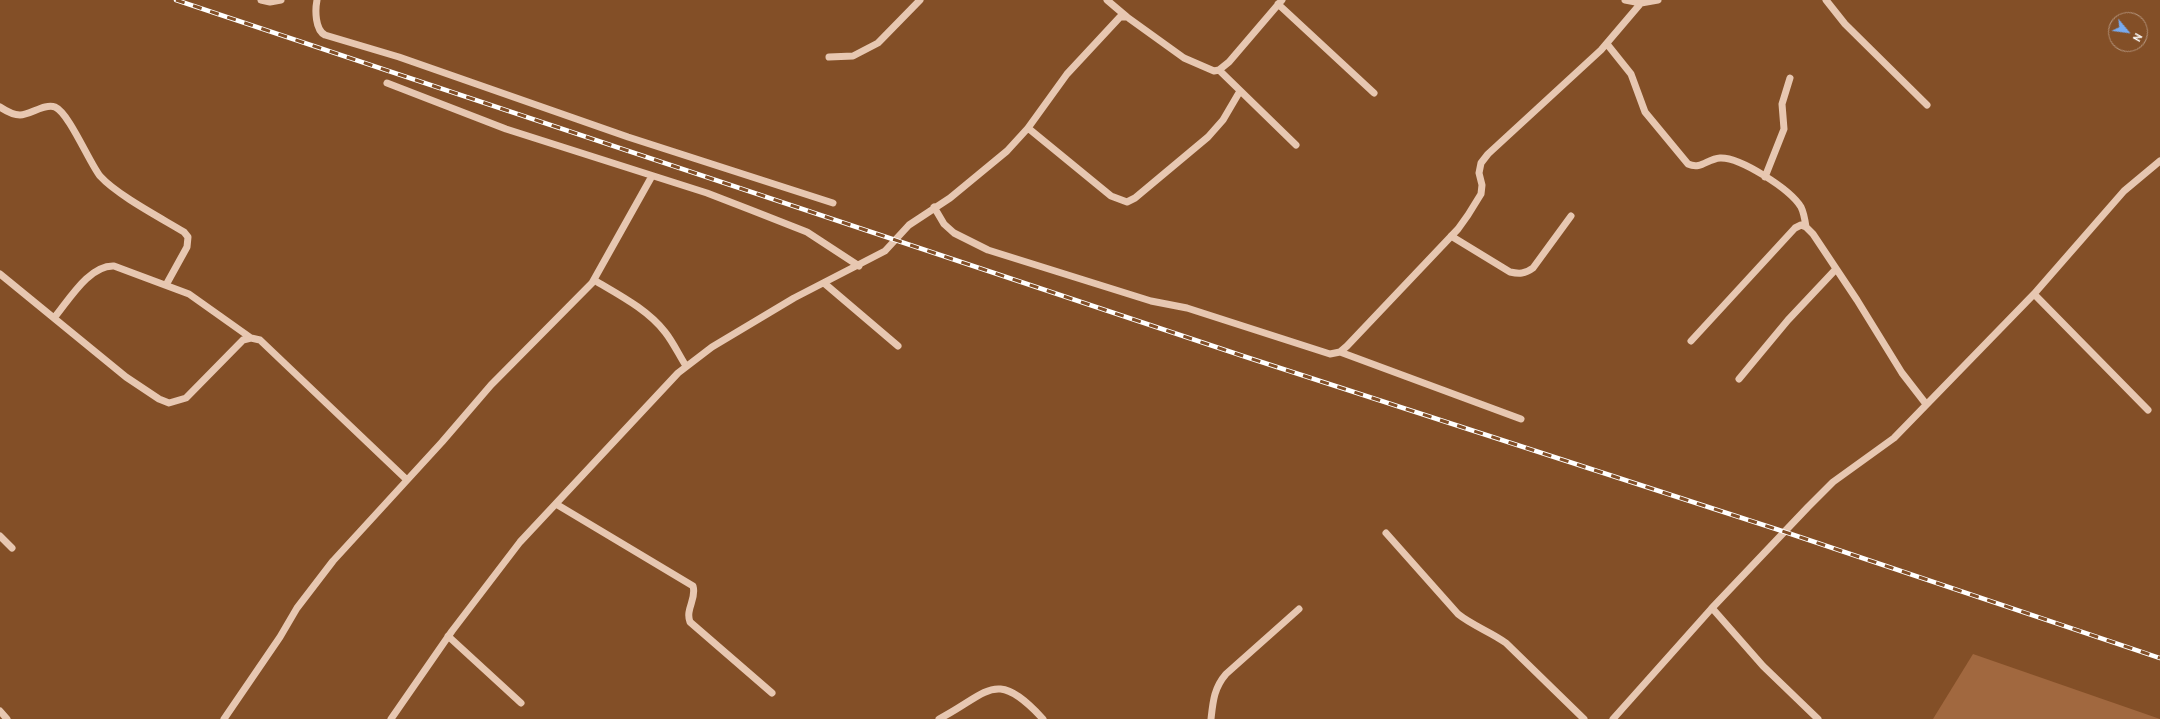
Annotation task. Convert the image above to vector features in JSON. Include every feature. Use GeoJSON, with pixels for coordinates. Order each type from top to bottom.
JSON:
{"type":"FeatureCollection","features":[{"type":"Feature","properties":{"kind":"street"},"geometry":{"type":"LineString","coordinates":[[262,0],[270,2],[281,0]]}},
{"type":"Feature","properties":{"kind":"street"},"geometry":{"type":"LineString","coordinates":[[317,0],[318,27],[321,33],[325,35],[399,57],[628,137],[833,203]]}},
{"type":"Feature","properties":{"kind":"street"},"geometry":{"type":"LineString","coordinates":[[829,57],[853,56],[878,44],[920,0]]}},
{"type":"Feature","properties":{"kind":"street"},"geometry":{"type":"LineString","coordinates":[[1107,0],[1127,17],[1184,58],[1210,70],[1219,70],[1229,62],[1280,2],[1374,93]]}},
{"type":"Feature","properties":{"kind":"street"},"geometry":{"type":"LineString","coordinates":[[1625,0],[1641,3],[1658,0]]}},
{"type":"Feature","properties":{"kind":"street"},"geometry":{"type":"LineString","coordinates":[[1826,0],[1845,24],[1927,105]]}},
{"type":"Feature","properties":{"kind":"street"},"geometry":{"type":"LineString","coordinates":[[934,207],[944,224],[954,233],[988,250],[1151,301],[1187,308],[1322,352],[1330,354],[1340,352],[1451,236],[1478,202],[1482,185],[1479,173],[1482,163],[1488,154],[1607,44],[1641,3]]}},
{"type":"Feature","properties":{"kind":"street"},"geometry":{"type":"LineString","coordinates":[[391,719],[448,636],[520,542],[686,366],[719,343],[794,298],[885,251],[910,225],[934,207],[950,198],[1007,151],[1028,128],[1084,54],[1117,20],[1123,16],[1127,17]]}},
{"type":"Feature","properties":{"kind":"street"},"geometry":{"type":"LineString","coordinates":[[1607,44],[1631,74],[1645,112],[1688,164],[1699,167],[1719,158],[1728,159],[1741,164],[1779,186],[1800,206],[1806,227],[1836,269],[1902,373],[1926,404]]}},
{"type":"Feature","properties":{"kind":"street"},"geometry":{"type":"LineString","coordinates":[[1219,70],[1296,145]]}},
{"type":"Feature","properties":{"kind":"street"},"geometry":{"type":"LineString","coordinates":[[1765,177],[1784,129],[1782,104],[1790,78]]}},
{"type":"Feature","properties":{"kind":"street"},"geometry":{"type":"LineString","coordinates":[[387,83],[506,128],[707,193],[807,232],[858,266]]}},
{"type":"Feature","properties":{"kind":"street"},"geometry":{"type":"LineString","coordinates":[[1028,128],[1112,196],[1127,202],[1135,198],[1208,137],[1223,120],[1240,91]]}},
{"type":"Feature","properties":{"kind":"street"},"geometry":{"type":"LineString","coordinates":[[0,108],[19,115],[50,106],[55,107],[65,116],[90,159],[105,180],[184,232],[188,237],[187,247],[166,285]]}},
{"type":"Feature","properties":{"kind":"street"},"geometry":{"type":"LineString","coordinates":[[1613,719],[1712,608],[1833,482],[1894,438],[2034,294],[2124,191],[2160,161]]}},
{"type":"Feature","properties":{"kind":"street"},"geometry":{"type":"LineString","coordinates":[[224,719],[315,582],[491,385],[594,280],[652,176]]}},
{"type":"Feature","properties":{"kind":"street"},"geometry":{"type":"LineString","coordinates":[[1451,236],[1510,272],[1519,274],[1527,272],[1533,268],[1571,216]]}},
{"type":"Feature","properties":{"kind":"street"},"geometry":{"type":"LineString","coordinates":[[1691,341],[1795,228],[1801,225],[1806,227]]}},
{"type":"Feature","properties":{"kind":"street"},"geometry":{"type":"LineString","coordinates":[[54,318],[91,274],[105,265],[114,266],[166,285],[200,301],[251,338],[260,340],[267,345],[407,480]]}},
{"type":"Feature","properties":{"kind":"street"},"geometry":{"type":"LineString","coordinates":[[1739,379],[1788,320],[1836,269]]}},
{"type":"Feature","properties":{"kind":"street"},"geometry":{"type":"LineString","coordinates":[[0,274],[126,377],[159,399],[169,403],[186,398],[243,340],[251,338]]}},
{"type":"Feature","properties":{"kind":"street"},"geometry":{"type":"LineString","coordinates":[[594,280],[643,311],[655,321],[665,332],[686,366]]}},
{"type":"Feature","properties":{"kind":"street"},"geometry":{"type":"LineString","coordinates":[[824,283],[898,346]]}},
{"type":"Feature","properties":{"kind":"street"},"geometry":{"type":"LineString","coordinates":[[2034,294],[2148,410]]}},
{"type":"Feature","properties":{"kind":"street"},"geometry":{"type":"LineString","coordinates":[[1340,352],[1521,419]]}},
{"type":"Feature","properties":{"kind":"street"},"geometry":{"type":"LineString","coordinates":[[556,504],[693,586],[694,594],[688,613],[690,622],[772,693]]}},
{"type":"Feature","properties":{"kind":"street"},"geometry":{"type":"LineString","coordinates":[[1386,534],[1458,614],[1470,624],[1494,635],[1506,644],[1584,719]]}},
{"type":"Feature","properties":{"kind":"street"},"geometry":{"type":"LineString","coordinates":[[0,536],[12,548]]}},
{"type":"Feature","properties":{"kind":"street"},"geometry":{"type":"LineString","coordinates":[[1712,608],[1764,666],[1818,719]]}},
{"type":"Feature","properties":{"kind":"street"},"geometry":{"type":"LineString","coordinates":[[1211,719],[1213,698],[1218,684],[1226,674],[1299,609]]}},
{"type":"Feature","properties":{"kind":"street"},"geometry":{"type":"LineString","coordinates":[[448,636],[521,703]]}},
{"type":"Feature","properties":{"kind":"street"},"geometry":{"type":"LineString","coordinates":[[939,719],[982,693],[998,688],[1004,688],[1015,695],[1043,719]]}},
{"type":"Feature","properties":{"kind":"street"},"geometry":{"type":"LineString","coordinates":[[0,711],[7,719]]}},
{"type":"Feature","properties":{"kind":"shaded area"},"geometry":{"type":"Polygon","coordinates":[[[1973,654],[2160,719],[1933,719],[1973,654]]]}},
{"type":"Feature","properties":{"kind":"railway"},"geometry":{"type":"LineString","coordinates":[[176,0],[1243,356],[1779,530],[2160,658]]}}]}
